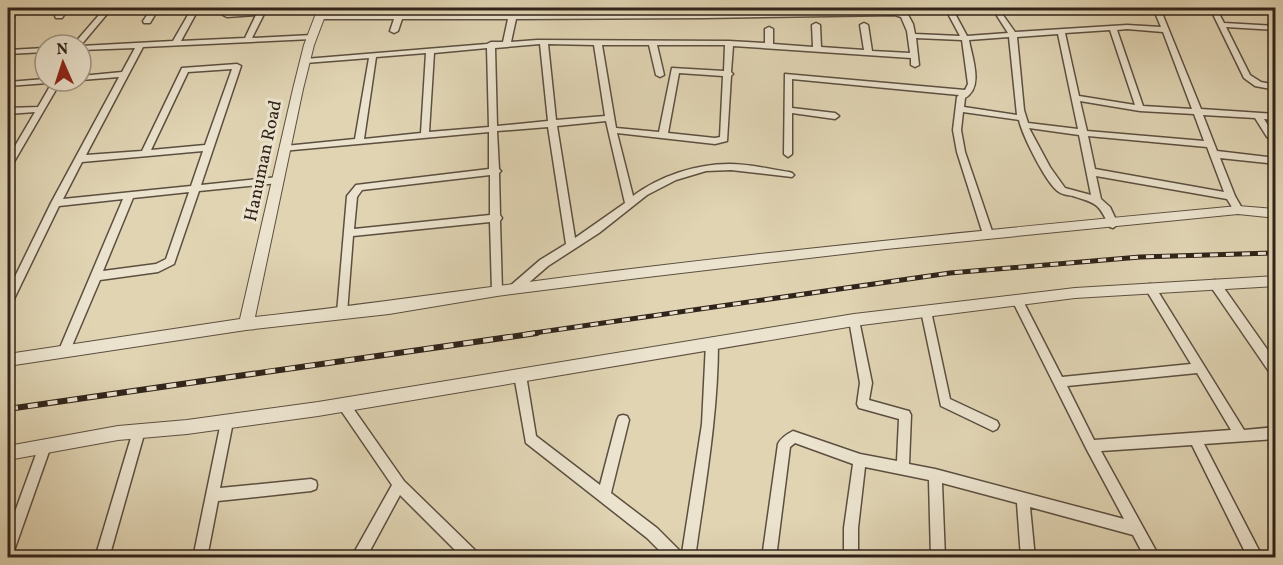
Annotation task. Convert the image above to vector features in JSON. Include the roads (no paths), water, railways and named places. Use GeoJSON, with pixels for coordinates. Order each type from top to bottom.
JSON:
{"type":"FeatureCollection","features":[{"type":"Feature","properties":{"kind":"street"},"geometry":{"type":"LineString","coordinates":[[8,21],[15,8]]}},
{"type":"Feature","properties":{"kind":"street"},"geometry":{"type":"LineString","coordinates":[[59,16],[65,8]]}},
{"type":"Feature","properties":{"kind":"street"},"geometry":{"type":"LineString","coordinates":[[87,33],[108,8]]}},
{"type":"Feature","properties":{"kind":"street"},"geometry":{"type":"LineString","coordinates":[[147,21],[155,8]]}},
{"type":"Feature","properties":{"kind":"street"},"geometry":{"type":"LineString","coordinates":[[176,43],[195,8]]}},
{"type":"Feature","properties":{"kind":"street"},"geometry":{"type":"LineString","coordinates":[[435,16],[437,8]]}},
{"type":"Feature","properties":{"kind":"street"},"geometry":{"type":"LineString","coordinates":[[507,43],[514,8]]}},
{"type":"Feature","properties":{"kind":"street"},"geometry":{"type":"LineString","coordinates":[[562,16],[563,8]]}},
{"type":"Feature","properties":{"kind":"street"},"geometry":{"type":"LineString","coordinates":[[949,8],[965,38],[972,84],[968,93],[961,97],[957,130],[961,152],[988,234]]}},
{"type":"Feature","properties":{"kind":"street"},"geometry":{"type":"LineString","coordinates":[[995,8],[1013,35],[1023,122],[1046,169],[1062,190],[1097,200],[1107,209],[1113,224]]}},
{"type":"Feature","properties":{"kind":"street"},"geometry":{"type":"LineString","coordinates":[[1156,8],[1230,196],[1238,210]]}},
{"type":"Feature","properties":{"kind":"street"},"geometry":{"type":"LineString","coordinates":[[1213,8],[1248,76],[1258,84],[1275,88]]}},
{"type":"Feature","properties":{"kind":"street"},"geometry":{"type":"LineString","coordinates":[[247,41],[262,10]]}},
{"type":"Feature","properties":{"kind":"street"},"geometry":{"type":"LineString","coordinates":[[227,15],[262,10]]}},
{"type":"Feature","properties":{"kind":"street"},"geometry":{"type":"LineString","coordinates":[[305,61],[491,44],[544,42],[769,45],[868,52],[915,61],[911,36],[904,15],[887,10],[614,12],[562,16],[399,16],[386,12],[322,12]]}},
{"type":"Feature","properties":{"kind":"street","name":"Hanuman Road"},"geometry":{"type":"LineString","coordinates":[[246,324],[305,61],[322,12]]}},
{"type":"Feature","properties":{"kind":"street"},"geometry":{"type":"LineString","coordinates":[[394,31],[399,16]]}},
{"type":"Feature","properties":{"kind":"street"},"geometry":{"type":"LineString","coordinates":[[816,25],[817,49]]}},
{"type":"Feature","properties":{"kind":"street"},"geometry":{"type":"LineString","coordinates":[[864,25],[868,52]]}},
{"type":"Feature","properties":{"kind":"street"},"geometry":{"type":"LineString","coordinates":[[1223,25],[1275,28]]}},
{"type":"Feature","properties":{"kind":"street"},"geometry":{"type":"LineString","coordinates":[[911,36],[965,38],[1127,27],[1165,30]]}},
{"type":"Feature","properties":{"kind":"street"},"geometry":{"type":"LineString","coordinates":[[769,28],[769,45]]}},
{"type":"Feature","properties":{"kind":"street"},"geometry":{"type":"LineString","coordinates":[[1113,29],[1140,108]]}},
{"type":"Feature","properties":{"kind":"street"},"geometry":{"type":"LineString","coordinates":[[1061,31],[1097,200]]}},
{"type":"Feature","properties":{"kind":"street"},"geometry":{"type":"LineString","coordinates":[[93,47],[312,37]]}},
{"type":"Feature","properties":{"kind":"street"},"geometry":{"type":"LineString","coordinates":[[544,42],[552,123],[571,244]]}},
{"type":"Feature","properties":{"kind":"street"},"geometry":{"type":"LineString","coordinates":[[612,130],[715,141],[724,139],[729,43]]}},
{"type":"Feature","properties":{"kind":"street"},"geometry":{"type":"LineString","coordinates":[[491,44],[496,171],[497,291]]}},
{"type":"Feature","properties":{"kind":"street"},"geometry":{"type":"LineString","coordinates":[[598,44],[609,118],[630,202]]}},
{"type":"Feature","properties":{"kind":"street"},"geometry":{"type":"LineString","coordinates":[[653,44],[660,75]]}},
{"type":"Feature","properties":{"kind":"street"},"geometry":{"type":"LineString","coordinates":[[8,301],[12,282],[140,45]]}},
{"type":"Feature","properties":{"kind":"street"},"geometry":{"type":"LineString","coordinates":[[425,134],[430,50]]}},
{"type":"Feature","properties":{"kind":"street"},"geometry":{"type":"LineString","coordinates":[[8,52],[33,51]]}},
{"type":"Feature","properties":{"kind":"street"},"geometry":{"type":"LineString","coordinates":[[359,142],[373,55]]}},
{"type":"Feature","properties":{"kind":"street"},"geometry":{"type":"LineString","coordinates":[[96,276],[149,270],[165,266],[170,261],[237,66],[185,70],[145,153]]}},
{"type":"Feature","properties":{"kind":"street"},"geometry":{"type":"LineString","coordinates":[[663,136],[675,70],[729,74]]}},
{"type":"Feature","properties":{"kind":"street"},"geometry":{"type":"LineString","coordinates":[[93,77],[124,74]]}},
{"type":"Feature","properties":{"kind":"street"},"geometry":{"type":"LineString","coordinates":[[788,154],[788,76],[968,93]]}},
{"type":"Feature","properties":{"kind":"street"},"geometry":{"type":"LineString","coordinates":[[8,84],[33,82]]}},
{"type":"Feature","properties":{"kind":"street"},"geometry":{"type":"LineString","coordinates":[[8,165],[12,150],[50,93]]}},
{"type":"Feature","properties":{"kind":"street"},"geometry":{"type":"LineString","coordinates":[[1075,98],[1140,108],[1198,110],[1275,117]]}},
{"type":"Feature","properties":{"kind":"street"},"geometry":{"type":"LineString","coordinates":[[8,111],[40,109]]}},
{"type":"Feature","properties":{"kind":"street"},"geometry":{"type":"LineString","coordinates":[[959,109],[1083,133],[1213,149],[1275,161]]}},
{"type":"Feature","properties":{"kind":"street"},"geometry":{"type":"LineString","coordinates":[[788,110],[835,116]]}},
{"type":"Feature","properties":{"kind":"street"},"geometry":{"type":"LineString","coordinates":[[1258,116],[1270,135]]}},
{"type":"Feature","properties":{"kind":"street"},"geometry":{"type":"LineString","coordinates":[[285,149],[609,118]]}},
{"type":"Feature","properties":{"kind":"street"},"geometry":{"type":"LineString","coordinates":[[79,159],[207,148]]}},
{"type":"Feature","properties":{"kind":"street"},"geometry":{"type":"LineString","coordinates":[[514,289],[544,263],[596,230],[630,202],[673,178],[706,168],[730,167],[789,175]]}},
{"type":"Feature","properties":{"kind":"street"},"geometry":{"type":"LineString","coordinates":[[342,313],[352,196],[359,187],[496,171]]}},
{"type":"Feature","properties":{"kind":"street"},"geometry":{"type":"LineString","coordinates":[[1092,172],[1230,196]]}},
{"type":"Feature","properties":{"kind":"street"},"geometry":{"type":"LineString","coordinates":[[56,203],[278,180]]}},
{"type":"Feature","properties":{"kind":"street"},"geometry":{"type":"LineString","coordinates":[[65,350],[129,196]]}},
{"type":"Feature","properties":{"kind":"street"},"geometry":{"type":"LineString","coordinates":[[8,360],[246,324],[497,291],[988,234],[1113,224],[1238,210],[1275,214]]}},
{"type":"Feature","properties":{"kind":"street"},"geometry":{"type":"LineString","coordinates":[[348,233],[497,218]]}},
{"type":"Feature","properties":{"kind":"street"},"geometry":{"type":"LineString","coordinates":[[8,453],[139,431],[227,422],[344,405],[854,320],[1076,293],[1275,281]]}},
{"type":"Feature","properties":{"kind":"street"},"geometry":{"type":"LineString","coordinates":[[1215,284],[1275,372]]}},
{"type":"Feature","properties":{"kind":"street"},"geometry":{"type":"LineString","coordinates":[[1150,288],[1241,435]]}},
{"type":"Feature","properties":{"kind":"street"},"geometry":{"type":"LineString","coordinates":[[1017,300],[1091,446],[1153,558]]}},
{"type":"Feature","properties":{"kind":"street"},"geometry":{"type":"LineString","coordinates":[[926,311],[945,402],[993,425]]}},
{"type":"Feature","properties":{"kind":"street"},"geometry":{"type":"LineString","coordinates":[[854,320],[866,383],[863,404],[905,415],[903,468]]}},
{"type":"Feature","properties":{"kind":"street"},"geometry":{"type":"LineString","coordinates":[[688,558],[706,434],[713,367],[712,343]]}},
{"type":"Feature","properties":{"kind":"street"},"geometry":{"type":"LineString","coordinates":[[1058,382],[1200,368]]}},
{"type":"Feature","properties":{"kind":"street"},"geometry":{"type":"LineString","coordinates":[[520,375],[530,439],[652,532],[677,558]]}},
{"type":"Feature","properties":{"kind":"street"},"geometry":{"type":"LineString","coordinates":[[344,405],[399,485],[473,558]]}},
{"type":"Feature","properties":{"kind":"street"},"geometry":{"type":"LineString","coordinates":[[604,494],[623,420]]}},
{"type":"Feature","properties":{"kind":"street"},"geometry":{"type":"LineString","coordinates":[[200,558],[227,422]]}},
{"type":"Feature","properties":{"kind":"street"},"geometry":{"type":"LineString","coordinates":[[102,558],[139,431]]}},
{"type":"Feature","properties":{"kind":"street"},"geometry":{"type":"LineString","coordinates":[[1091,446],[1241,435],[1274,435]]}},
{"type":"Feature","properties":{"kind":"street"},"geometry":{"type":"LineString","coordinates":[[770,558],[784,444],[793,437],[860,460],[935,475],[1137,529]]}},
{"type":"Feature","properties":{"kind":"street"},"geometry":{"type":"LineString","coordinates":[[1195,438],[1256,558]]}},
{"type":"Feature","properties":{"kind":"street"},"geometry":{"type":"LineString","coordinates":[[8,548],[45,446]]}},
{"type":"Feature","properties":{"kind":"street"},"geometry":{"type":"LineString","coordinates":[[851,558],[851,528],[860,460]]}},
{"type":"Feature","properties":{"kind":"street"},"geometry":{"type":"LineString","coordinates":[[935,475],[938,558]]}},
{"type":"Feature","properties":{"kind":"street"},"geometry":{"type":"LineString","coordinates":[[212,495],[311,484]]}},
{"type":"Feature","properties":{"kind":"street"},"geometry":{"type":"LineString","coordinates":[[358,558],[399,485]]}},
{"type":"Feature","properties":{"kind":"street"},"geometry":{"type":"LineString","coordinates":[[1023,500],[1028,558]]}},
{"type":"Feature","properties":{"kind":"railway"},"geometry":{"type":"LineString","coordinates":[[527,334],[950,273],[1140,257],[1276,253]]}},
{"type":"Feature","properties":{"kind":"railway"},"geometry":{"type":"LineString","coordinates":[[8,409],[537,333]]}}]}
